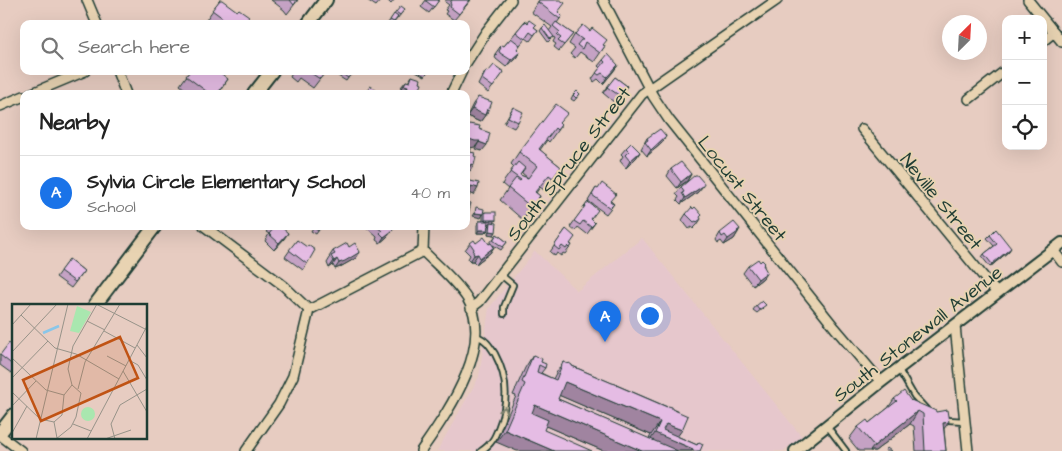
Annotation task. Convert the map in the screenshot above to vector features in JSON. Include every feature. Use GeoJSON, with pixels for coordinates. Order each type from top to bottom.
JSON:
{"type":"FeatureCollection","features":[{"type":"Feature","properties":{"kind":"main road"},"geometry":{"type":"LineString","coordinates":[[311,20],[326,0]]}},
{"type":"Feature","properties":{"kind":"main road"},"geometry":{"type":"LineString","coordinates":[[257,90],[269,75]]}},
{"type":"Feature","properties":{"kind":"main road"},"geometry":{"type":"LineString","coordinates":[[97,304],[152,230]]}},
{"type":"Feature","properties":{"kind":"main road"},"geometry":{"type":"LineString","coordinates":[[0,434],[12,418]]}},
{"type":"Feature","properties":{"kind":"street"},"geometry":{"type":"LineString","coordinates":[[87,0],[95,20]]}},
{"type":"Feature","properties":{"kind":"street"},"geometry":{"type":"LineString","coordinates":[[470,57],[486,32],[511,0]]}},
{"type":"Feature","properties":{"kind":"street","name":"Locust Street"},"geometry":{"type":"LineString","coordinates":[[603,0],[650,89],[669,120],[880,382]]}},
{"type":"Feature","properties":{"kind":"street","name":"South Spruce Street"},"geometry":{"type":"LineString","coordinates":[[471,308],[479,302],[642,94],[777,0]]}},
{"type":"Feature","properties":{"kind":"street"},"geometry":{"type":"LineString","coordinates":[[1028,0],[1062,42]]}},
{"type":"Feature","properties":{"kind":"street"},"geometry":{"type":"LineString","coordinates":[[1047,38],[1054,32]]}},
{"type":"Feature","properties":{"kind":"street"},"geometry":{"type":"LineString","coordinates":[[969,99],[1002,73]]}},
{"type":"Feature","properties":{"kind":"street"},"geometry":{"type":"LineString","coordinates":[[40,90],[75,75]]}},
{"type":"Feature","properties":{"kind":"street"},"geometry":{"type":"LineString","coordinates":[[119,75],[124,90]]}},
{"type":"Feature","properties":{"kind":"street"},"geometry":{"type":"LineString","coordinates":[[453,90],[460,75]]}},
{"type":"Feature","properties":{"kind":"street"},"geometry":{"type":"LineString","coordinates":[[0,106],[20,98]]}},
{"type":"Feature","properties":{"kind":"street","name":"Neville Street"},"geometry":{"type":"LineString","coordinates":[[862,129],[997,293]]}},
{"type":"Feature","properties":{"kind":"street"},"geometry":{"type":"LineString","coordinates":[[209,230],[284,286],[309,310]]}},
{"type":"Feature","properties":{"kind":"street"},"geometry":{"type":"LineString","coordinates":[[421,451],[455,397],[470,361],[476,336],[476,326],[467,299],[451,278],[423,250],[424,230]]}},
{"type":"Feature","properties":{"kind":"street","name":"South Stonewall Avenue"},"geometry":{"type":"LineString","coordinates":[[795,451],[880,382],[1062,243]]}},
{"type":"Feature","properties":{"kind":"street"},"geometry":{"type":"LineString","coordinates":[[246,451],[279,404],[294,376],[309,310],[423,250]]}},
{"type":"Feature","properties":{"kind":"street"},"geometry":{"type":"LineString","coordinates":[[1053,250],[1062,262]]}},
{"type":"Feature","properties":{"kind":"street"},"geometry":{"type":"LineString","coordinates":[[955,326],[968,451]]}},
{"type":"Feature","properties":{"kind":"street"},"geometry":{"type":"LineString","coordinates":[[0,434],[20,451]]}},
{"type":"Feature","properties":{"kind":"lane"},"geometry":{"type":"LineString","coordinates":[[501,274],[513,285],[504,307],[504,314]]}},
{"type":"Feature","properties":{"kind":"lane"},"geometry":{"type":"LineString","coordinates":[[476,336],[483,338],[491,347],[500,363],[506,381],[507,393],[505,412],[494,440],[481,451]]}},
{"type":"Feature","properties":{"kind":"lane"},"geometry":{"type":"LineString","coordinates":[[899,368],[914,396],[928,411]]}},
{"type":"Feature","properties":{"kind":"lane"},"geometry":{"type":"LineString","coordinates":[[935,414],[948,420],[965,421]]}},
{"type":"Feature","properties":{"kind":"lane"},"geometry":{"type":"LineString","coordinates":[[827,426],[846,451]]}},
{"type":"Feature","properties":{"kind":"shaded area"},"geometry":{"type":"Polygon","coordinates":[[[642,238],[802,437],[783,451],[437,451],[479,377],[489,308],[535,251],[577,291],[642,238]]]}},
{"type":"Feature","properties":{"kind":"building"},"geometry":{"type":"Polygon","coordinates":[[[222,0],[237,11],[239,9],[249,16],[246,20],[226,20],[212,10],[222,0]]]}},
{"type":"Feature","properties":{"kind":"building"},"geometry":{"type":"Polygon","coordinates":[[[290,0],[297,0],[294,5],[290,0]]]}},
{"type":"Feature","properties":{"kind":"building"},"geometry":{"type":"Polygon","coordinates":[[[426,0],[439,0],[434,7],[426,0]]]}},
{"type":"Feature","properties":{"kind":"building"},"geometry":{"type":"Polygon","coordinates":[[[452,0],[470,0],[459,14],[450,7],[452,0]]]}},
{"type":"Feature","properties":{"kind":"building"},"geometry":{"type":"Polygon","coordinates":[[[539,0],[560,0],[565,3],[558,12],[562,16],[560,19],[538,2],[539,0]]]}},
{"type":"Feature","properties":{"kind":"building"},"geometry":{"type":"Polygon","coordinates":[[[401,6],[405,9],[400,15],[396,12],[401,6]]]}},
{"type":"Feature","properties":{"kind":"building"},"geometry":{"type":"Polygon","coordinates":[[[394,14],[398,17],[396,20],[390,20],[394,14]]]}},
{"type":"Feature","properties":{"kind":"building"},"geometry":{"type":"Polygon","coordinates":[[[529,20],[536,25],[534,27],[538,30],[534,35],[530,32],[525,39],[516,32],[525,21],[527,23],[529,20]]]}},
{"type":"Feature","properties":{"kind":"building"},"geometry":{"type":"Polygon","coordinates":[[[556,22],[573,34],[564,45],[558,41],[561,38],[557,35],[560,32],[553,26],[556,22]]]}},
{"type":"Feature","properties":{"kind":"building"},"geometry":{"type":"Polygon","coordinates":[[[545,25],[554,37],[550,39],[542,28],[545,25]]]}},
{"type":"Feature","properties":{"kind":"building"},"geometry":{"type":"Polygon","coordinates":[[[583,25],[590,31],[592,28],[607,40],[600,53],[585,42],[582,49],[577,45],[583,40],[575,34],[583,25]]]}},
{"type":"Feature","properties":{"kind":"building"},"geometry":{"type":"Polygon","coordinates":[[[511,38],[520,45],[517,49],[520,52],[511,60],[499,51],[500,47],[504,46],[511,38]]]}},
{"type":"Feature","properties":{"kind":"building"},"geometry":{"type":"Polygon","coordinates":[[[608,54],[618,65],[607,77],[602,73],[599,75],[596,73],[605,62],[603,60],[608,54]]]}},
{"type":"Feature","properties":{"kind":"building"},"geometry":{"type":"Polygon","coordinates":[[[494,65],[504,72],[493,87],[482,79],[486,71],[488,72],[494,65]]]}},
{"type":"Feature","properties":{"kind":"building"},"geometry":{"type":"Polygon","coordinates":[[[223,75],[228,79],[220,90],[205,90],[186,76],[223,75]]]}},
{"type":"Feature","properties":{"kind":"building"},"geometry":{"type":"Polygon","coordinates":[[[314,75],[323,75],[320,79],[314,75]]]}},
{"type":"Feature","properties":{"kind":"building"},"geometry":{"type":"Polygon","coordinates":[[[412,76],[421,79],[421,90],[407,90],[408,86],[404,85],[406,81],[410,82],[412,76]]]}},
{"type":"Feature","properties":{"kind":"building"},"geometry":{"type":"Polygon","coordinates":[[[615,77],[627,86],[620,96],[607,87],[615,77]]]}},
{"type":"Feature","properties":{"kind":"building"},"geometry":{"type":"Polygon","coordinates":[[[370,86],[376,89],[376,90],[368,90],[370,86]]]}},
{"type":"Feature","properties":{"kind":"building"},"geometry":{"type":"Polygon","coordinates":[[[577,91],[580,94],[576,98],[573,95],[577,91]]]}},
{"type":"Feature","properties":{"kind":"building"},"geometry":{"type":"Polygon","coordinates":[[[478,97],[492,102],[485,115],[472,109],[478,97]]]}},
{"type":"Feature","properties":{"kind":"building"},"geometry":{"type":"Polygon","coordinates":[[[556,104],[568,113],[559,123],[561,125],[557,130],[555,128],[539,149],[561,167],[553,178],[549,175],[535,192],[540,196],[531,207],[508,188],[516,178],[521,180],[510,172],[518,162],[525,168],[520,175],[528,178],[537,166],[519,152],[556,104]]]}},
{"type":"Feature","properties":{"kind":"building"},"geometry":{"type":"Polygon","coordinates":[[[513,107],[523,112],[518,122],[508,117],[513,107]]]}},
{"type":"Feature","properties":{"kind":"building"},"geometry":{"type":"Polygon","coordinates":[[[470,124],[480,126],[479,129],[490,133],[487,145],[480,141],[470,139],[470,124]]]}},
{"type":"Feature","properties":{"kind":"building"},"geometry":{"type":"Polygon","coordinates":[[[660,129],[666,136],[651,150],[645,142],[648,140],[647,138],[660,129]]]}},
{"type":"Feature","properties":{"kind":"building"},"geometry":{"type":"Polygon","coordinates":[[[631,143],[640,152],[630,161],[625,155],[629,151],[626,148],[631,143]]]}},
{"type":"Feature","properties":{"kind":"building"},"geometry":{"type":"Polygon","coordinates":[[[470,152],[475,153],[474,156],[476,157],[474,165],[472,164],[471,166],[470,152]]]}},
{"type":"Feature","properties":{"kind":"building"},"geometry":{"type":"Polygon","coordinates":[[[681,162],[691,174],[681,182],[671,169],[681,162]]]}},
{"type":"Feature","properties":{"kind":"building"},"geometry":{"type":"Polygon","coordinates":[[[695,175],[704,183],[703,186],[685,198],[681,187],[695,175]]]}},
{"type":"Feature","properties":{"kind":"building"},"geometry":{"type":"Polygon","coordinates":[[[470,181],[479,183],[478,188],[471,186],[470,195],[470,181]]]}},
{"type":"Feature","properties":{"kind":"building"},"geometry":{"type":"Polygon","coordinates":[[[602,183],[616,194],[610,201],[614,204],[610,208],[592,195],[602,183]]]}},
{"type":"Feature","properties":{"kind":"building"},"geometry":{"type":"Polygon","coordinates":[[[588,202],[598,210],[591,219],[595,223],[591,227],[583,221],[580,225],[574,221],[588,202]]]}},
{"type":"Feature","properties":{"kind":"building"},"geometry":{"type":"Polygon","coordinates":[[[476,207],[484,209],[483,214],[475,213],[476,207]]]}},
{"type":"Feature","properties":{"kind":"building"},"geometry":{"type":"Polygon","coordinates":[[[692,207],[693,209],[695,207],[702,215],[701,219],[697,222],[694,222],[686,214],[692,207]]]}},
{"type":"Feature","properties":{"kind":"building"},"geometry":{"type":"Polygon","coordinates":[[[485,212],[496,212],[496,220],[485,220],[485,212]]]}},
{"type":"Feature","properties":{"kind":"building"},"geometry":{"type":"Polygon","coordinates":[[[479,221],[488,221],[488,230],[479,230],[479,221]]]}},
{"type":"Feature","properties":{"kind":"building"},"geometry":{"type":"Polygon","coordinates":[[[491,222],[497,223],[496,232],[490,231],[491,222]]]}},
{"type":"Feature","properties":{"kind":"building"},"geometry":{"type":"Polygon","coordinates":[[[734,222],[740,229],[738,232],[728,239],[725,235],[722,237],[720,233],[734,222]]]}},
{"type":"Feature","properties":{"kind":"building"},"geometry":{"type":"Polygon","coordinates":[[[566,229],[575,237],[570,244],[572,245],[570,248],[568,246],[566,249],[562,246],[559,250],[554,246],[566,229]]]}},
{"type":"Feature","properties":{"kind":"building"},"geometry":{"type":"Polygon","coordinates":[[[996,229],[1011,248],[992,264],[984,254],[997,244],[990,235],[996,229]]]}},
{"type":"Feature","properties":{"kind":"building"},"geometry":{"type":"Polygon","coordinates":[[[272,230],[285,230],[288,233],[279,243],[269,234],[272,230]]]}},
{"type":"Feature","properties":{"kind":"building"},"geometry":{"type":"Polygon","coordinates":[[[381,230],[392,230],[384,237],[380,233],[381,230]]]}},
{"type":"Feature","properties":{"kind":"building"},"geometry":{"type":"Polygon","coordinates":[[[497,234],[507,242],[503,247],[493,240],[497,234]]]}},
{"type":"Feature","properties":{"kind":"building"},"geometry":{"type":"Polygon","coordinates":[[[484,237],[494,247],[480,258],[478,254],[474,255],[474,249],[470,243],[474,240],[476,243],[484,237]]]}},
{"type":"Feature","properties":{"kind":"building"},"geometry":{"type":"Polygon","coordinates":[[[297,240],[315,250],[307,264],[289,250],[297,240]]]}},
{"type":"Feature","properties":{"kind":"building"},"geometry":{"type":"Polygon","coordinates":[[[347,243],[349,247],[355,243],[360,252],[345,261],[339,263],[337,259],[334,261],[331,256],[335,254],[333,251],[347,243]]]}},
{"type":"Feature","properties":{"kind":"building"},"geometry":{"type":"Polygon","coordinates":[[[69,259],[84,271],[75,282],[60,271],[69,259]]]}},
{"type":"Feature","properties":{"kind":"building"},"geometry":{"type":"Polygon","coordinates":[[[758,259],[760,262],[762,260],[765,263],[763,265],[767,272],[758,279],[748,266],[758,259]]]}},
{"type":"Feature","properties":{"kind":"building"},"geometry":{"type":"Polygon","coordinates":[[[762,301],[766,305],[759,310],[756,306],[762,301]]]}},
{"type":"Feature","properties":{"kind":"building"},"geometry":{"type":"Polygon","coordinates":[[[9,343],[12,345],[12,364],[0,355],[9,343]]]}},
{"type":"Feature","properties":{"kind":"building"},"geometry":{"type":"Polygon","coordinates":[[[533,355],[542,359],[541,362],[546,364],[545,368],[539,365],[537,372],[556,380],[563,362],[569,363],[572,366],[667,407],[672,407],[672,409],[688,416],[682,430],[666,424],[663,430],[697,445],[699,442],[703,444],[700,451],[693,451],[693,449],[655,433],[660,422],[565,382],[558,399],[678,451],[642,451],[535,405],[532,413],[548,420],[544,430],[592,451],[554,451],[505,430],[525,384],[522,382],[533,355]]]}},
{"type":"Feature","properties":{"kind":"building"},"geometry":{"type":"Polygon","coordinates":[[[904,391],[911,401],[936,412],[947,410],[949,422],[943,423],[946,451],[925,451],[923,414],[918,411],[874,446],[858,427],[867,420],[869,423],[897,401],[894,399],[904,391]]]}},
{"type":"Feature","properties":{"kind":"place","name":"Sylvia Circle Elementary School"},"geometry":{"type":"Point","coordinates":[605,342]}}]}
